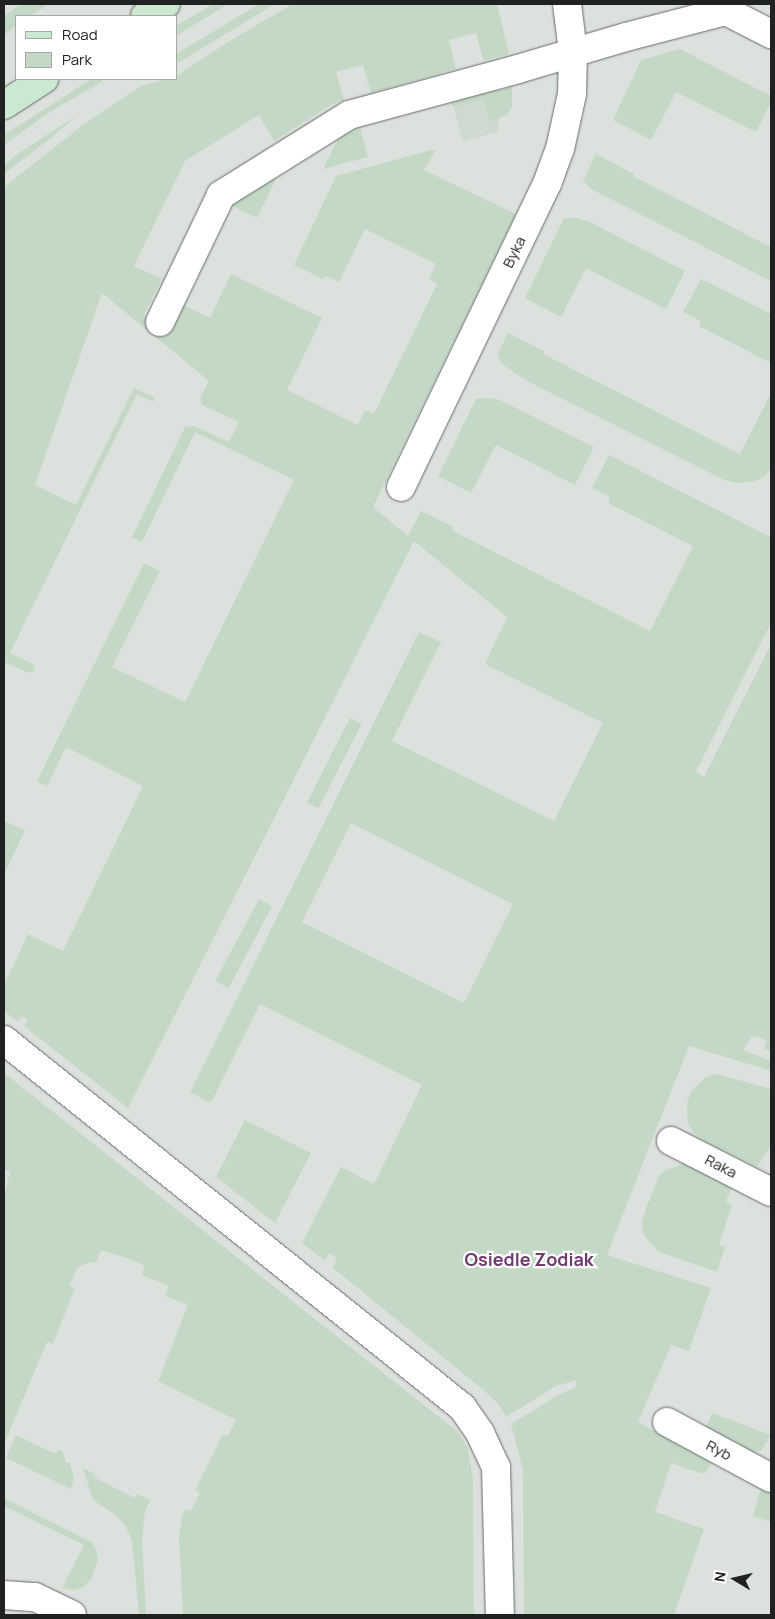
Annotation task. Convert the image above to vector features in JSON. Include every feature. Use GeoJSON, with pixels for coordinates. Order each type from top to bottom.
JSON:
{"type":"FeatureCollection","features":[{"type":"Feature","properties":{"kind":"street"},"geometry":{"type":"LineString","coordinates":[[148,15],[166,4]]}},
{"type":"Feature","properties":{"kind":"street","name":"Byka"},"geometry":{"type":"LineString","coordinates":[[401,487],[547,184],[560,149],[572,94],[573,52],[567,4]]}},
{"type":"Feature","properties":{"kind":"street"},"geometry":{"type":"LineString","coordinates":[[160,322],[221,195],[350,115],[726,11],[771,34]]}},
{"type":"Feature","properties":{"kind":"street"},"geometry":{"type":"LineString","coordinates":[[4,105],[42,80]]}},
{"type":"Feature","properties":{"kind":"street"},"geometry":{"type":"LineString","coordinates":[[4,1040],[462,1407],[480,1432],[496,1467],[500,1615]]}},
{"type":"Feature","properties":{"kind":"street","name":"Raka"},"geometry":{"type":"LineString","coordinates":[[671,1141],[771,1192]]}},
{"type":"Feature","properties":{"kind":"street","name":"Ryb"},"geometry":{"type":"LineString","coordinates":[[668,1422],[771,1478]]}},
{"type":"Feature","properties":{"kind":"street"},"geometry":{"type":"LineString","coordinates":[[4,1595],[35,1597],[72,1615]]}},
{"type":"Feature","properties":{"kind":"shaded area"},"geometry":{"type":"Polygon","coordinates":[[[497,89],[499,131],[463,142],[452,102],[497,89]]]}},
{"type":"Feature","properties":{"kind":"green space"},"geometry":{"type":"Polygon","coordinates":[[[21,4],[48,4],[32,15],[15,15],[15,27],[4,35],[4,16],[21,4]]]}},
{"type":"Feature","properties":{"kind":"green space"},"geometry":{"type":"Polygon","coordinates":[[[213,4],[228,4],[178,35],[178,25],[213,4]]]}},
{"type":"Feature","properties":{"kind":"green space"},"geometry":{"type":"Polygon","coordinates":[[[259,4],[275,4],[178,63],[178,53],[259,4]]]}},
{"type":"Feature","properties":{"kind":"green space"},"geometry":{"type":"Polygon","coordinates":[[[293,4],[497,4],[509,54],[484,61],[476,33],[449,40],[456,69],[371,93],[363,65],[336,72],[344,100],[332,104],[274,141],[259,115],[185,161],[134,266],[162,279],[143,316],[171,329],[183,305],[210,318],[231,274],[322,318],[287,390],[358,425],[365,410],[374,414],[437,284],[429,279],[436,264],[365,229],[339,282],[326,276],[323,279],[294,265],[336,176],[436,150],[424,170],[516,214],[373,507],[408,536],[421,511],[453,527],[453,531],[650,631],[693,546],[608,503],[610,497],[592,488],[609,455],[771,537],[771,623],[696,771],[704,777],[771,644],[771,1052],[764,1048],[767,1041],[755,1036],[751,1037],[743,1050],[771,1061],[771,1071],[689,1046],[607,1255],[711,1288],[689,1351],[671,1345],[638,1422],[712,1462],[706,1473],[700,1473],[671,1463],[655,1512],[704,1529],[674,1615],[524,1615],[523,1471],[511,1424],[560,1394],[575,1388],[577,1380],[556,1386],[506,1417],[498,1403],[481,1388],[333,1268],[337,1258],[329,1253],[325,1261],[302,1243],[341,1167],[374,1184],[422,1085],[260,1004],[211,1103],[190,1092],[419,632],[441,642],[392,741],[554,821],[603,723],[485,664],[507,617],[414,541],[128,1108],[24,1026],[28,1021],[23,1016],[17,1021],[4,1011],[4,985],[28,934],[63,951],[143,786],[66,747],[47,786],[37,781],[144,563],[160,571],[112,667],[185,702],[294,480],[195,432],[142,542],[132,537],[185,427],[194,426],[229,442],[239,422],[202,405],[200,398],[209,381],[102,293],[35,485],[76,505],[134,388],[155,398],[153,402],[137,394],[10,653],[33,664],[35,671],[29,673],[6,663],[4,666],[4,187],[83,125],[141,86],[164,80],[178,80],[178,75],[233,39],[293,4]],[[351,823],[302,922],[464,1003],[513,904],[351,823]]]}},
{"type":"Feature","properties":{"kind":"green space"},"geometry":{"type":"Polygon","coordinates":[[[680,49],[771,96],[771,102],[756,132],[676,92],[651,140],[613,120],[641,60],[680,49]]]}},
{"type":"Feature","properties":{"kind":"green space"},"geometry":{"type":"Polygon","coordinates":[[[89,80],[102,80],[102,82],[51,111],[4,145],[4,135],[89,80]]]}},
{"type":"Feature","properties":{"kind":"green space"},"geometry":{"type":"Polygon","coordinates":[[[512,87],[512,107],[507,115],[490,122],[483,99],[453,107],[451,103],[512,87]]]}},
{"type":"Feature","properties":{"kind":"green space"},"geometry":{"type":"Polygon","coordinates":[[[79,114],[4,174],[4,165],[17,154],[79,114]]]}},
{"type":"Feature","properties":{"kind":"green space"},"geometry":{"type":"Polygon","coordinates":[[[360,128],[368,157],[323,169],[337,141],[345,133],[360,128]]]}},
{"type":"Feature","properties":{"kind":"green space"},"geometry":{"type":"Polygon","coordinates":[[[596,154],[634,174],[633,176],[771,247],[771,281],[591,189],[583,181],[596,154]]]}},
{"type":"Feature","properties":{"kind":"green space"},"geometry":{"type":"Polygon","coordinates":[[[275,176],[276,179],[257,218],[230,205],[275,176]]]}},
{"type":"Feature","properties":{"kind":"green space"},"geometry":{"type":"Polygon","coordinates":[[[564,218],[577,218],[590,222],[685,271],[666,309],[586,268],[561,317],[525,298],[564,218]]]}},
{"type":"Feature","properties":{"kind":"green space"},"geometry":{"type":"Polygon","coordinates":[[[701,279],[771,314],[771,363],[699,326],[701,321],[683,312],[701,279]]]}},
{"type":"Feature","properties":{"kind":"green space"},"geometry":{"type":"Polygon","coordinates":[[[508,333],[544,351],[543,354],[740,454],[771,393],[771,468],[765,476],[753,482],[738,483],[724,480],[529,382],[503,365],[497,355],[508,333]]]}},
{"type":"Feature","properties":{"kind":"green space"},"geometry":{"type":"Polygon","coordinates":[[[476,399],[500,400],[594,447],[575,485],[496,445],[471,493],[438,476],[476,399]]]}},
{"type":"Feature","properties":{"kind":"green space"},"geometry":{"type":"Polygon","coordinates":[[[350,718],[362,724],[318,809],[307,803],[350,718]]]}},
{"type":"Feature","properties":{"kind":"green space"},"geometry":{"type":"Polygon","coordinates":[[[5,821],[25,831],[4,874],[4,824],[5,821]]]}},
{"type":"Feature","properties":{"kind":"green space"},"geometry":{"type":"Polygon","coordinates":[[[259,899],[272,906],[229,988],[215,981],[259,899]]]}},
{"type":"Feature","properties":{"kind":"green space"},"geometry":{"type":"Polygon","coordinates":[[[4,1073],[458,1432],[468,1449],[473,1478],[474,1615],[183,1615],[179,1536],[182,1516],[186,1509],[191,1511],[200,1493],[195,1490],[223,1434],[228,1436],[236,1420],[158,1381],[188,1305],[165,1296],[169,1286],[142,1275],[145,1266],[129,1259],[101,1250],[96,1263],[90,1262],[78,1267],[69,1286],[75,1288],[53,1344],[47,1342],[4,1444],[4,1197],[10,1172],[4,1169],[4,1073]]]}},
{"type":"Feature","properties":{"kind":"green space"},"geometry":{"type":"Polygon","coordinates":[[[717,1074],[771,1089],[771,1145],[757,1167],[706,1142],[694,1134],[688,1124],[687,1103],[691,1091],[706,1077],[717,1074]]]}},
{"type":"Feature","properties":{"kind":"green space"},"geometry":{"type":"Polygon","coordinates":[[[245,1120],[311,1153],[275,1223],[216,1177],[245,1120]]]}},
{"type":"Feature","properties":{"kind":"green space"},"geometry":{"type":"Polygon","coordinates":[[[686,1163],[734,1183],[726,1201],[732,1205],[719,1245],[725,1247],[717,1272],[659,1252],[644,1236],[642,1223],[645,1211],[659,1176],[666,1170],[686,1163]]]}},
{"type":"Feature","properties":{"kind":"green space"},"geometry":{"type":"Polygon","coordinates":[[[712,1413],[771,1435],[761,1451],[753,1452],[742,1449],[705,1429],[712,1413]]]}},
{"type":"Feature","properties":{"kind":"green space"},"geometry":{"type":"Polygon","coordinates":[[[16,1435],[53,1453],[62,1450],[66,1463],[70,1463],[74,1478],[71,1489],[6,1458],[16,1435]]]}},
{"type":"Feature","properties":{"kind":"green space"},"geometry":{"type":"Polygon","coordinates":[[[83,1468],[95,1474],[94,1477],[134,1498],[137,1494],[150,1500],[145,1511],[142,1538],[146,1615],[139,1615],[132,1541],[126,1527],[116,1515],[93,1500],[83,1468]]]}},
{"type":"Feature","properties":{"kind":"green space"},"geometry":{"type":"Polygon","coordinates":[[[761,1487],[771,1492],[771,1522],[753,1516],[761,1487]]]}},
{"type":"Feature","properties":{"kind":"green space"},"geometry":{"type":"Polygon","coordinates":[[[4,1498],[91,1542],[96,1549],[98,1559],[91,1580],[84,1587],[74,1590],[62,1588],[84,1545],[4,1506],[4,1498]]]}},
{"type":"Feature","properties":{"kind":"district","name":"Osiedle Zodiak"},"geometry":{"type":"Point","coordinates":[529,1259]}}]}
